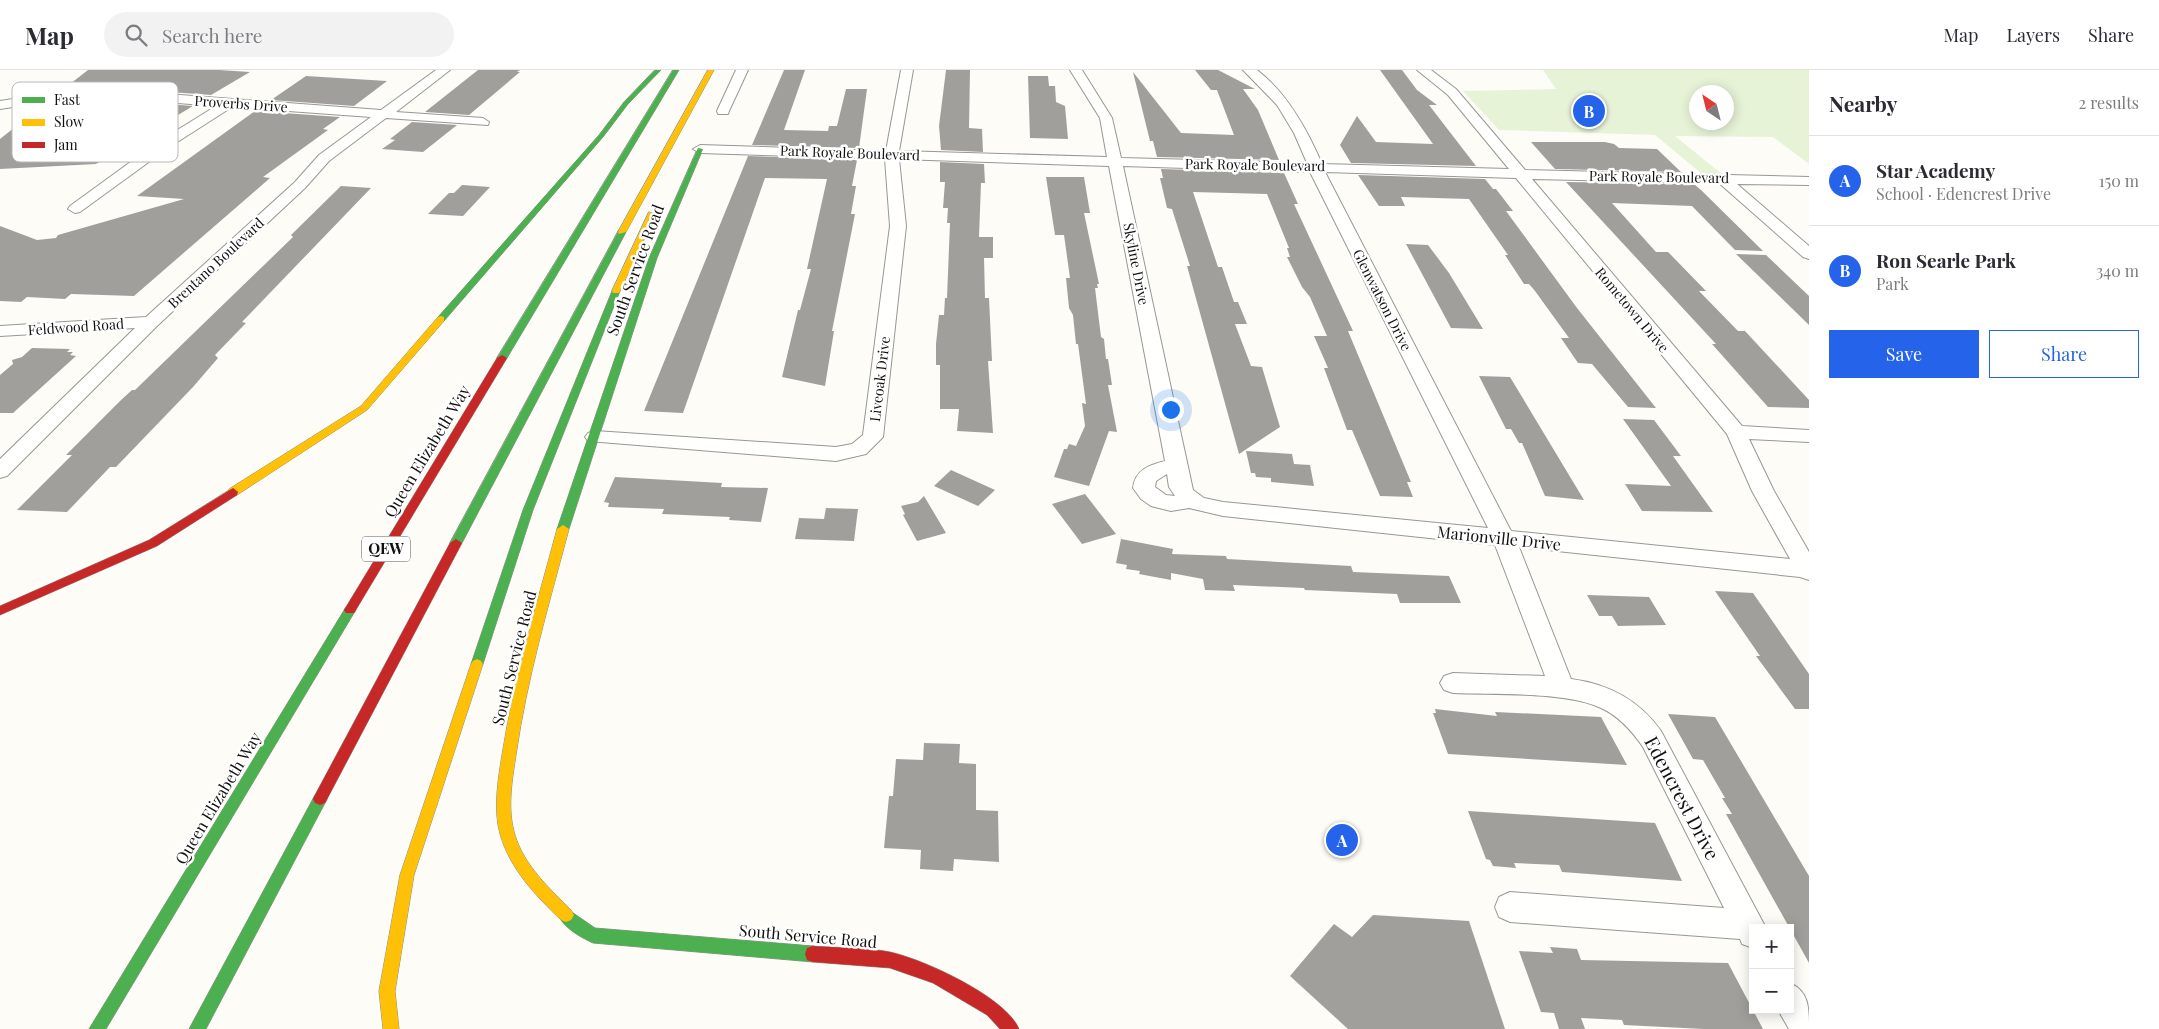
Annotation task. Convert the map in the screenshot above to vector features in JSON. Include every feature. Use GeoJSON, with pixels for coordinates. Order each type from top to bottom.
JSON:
{"type":"FeatureCollection","features":[{"type":"Feature","properties":{"kind":"main road"},"geometry":{"type":"LineString","coordinates":[[0,610],[153,543],[364,408],[602,136],[626,103],[658,70]]}},
{"type":"Feature","properties":{"kind":"main road","name":"Queen Elizabeth Way"},"geometry":{"type":"LineString","coordinates":[[97,1029],[676,70]]}},
{"type":"Feature","properties":{"kind":"main road"},"geometry":{"type":"LineString","coordinates":[[197,1029],[669,144],[711,70]]}},
{"type":"Feature","properties":{"kind":"main road"},"geometry":{"type":"LineString","coordinates":[[663,183],[669,144]]}},
{"type":"Feature","properties":{"kind":"main road","name":"South Service Road"},"geometry":{"type":"LineString","coordinates":[[700,149],[653,258],[595,437],[570,505],[516,705],[503,799],[506,832],[518,861],[541,891],[575,924],[593,935],[890,960],[937,977],[993,1009],[1011,1029]]}},
{"type":"Feature","properties":{"kind":"main road"},"geometry":{"type":"LineString","coordinates":[[391,1029],[387,991],[407,875],[528,510],[613,298],[658,201]]}},
{"type":"Feature","properties":{"kind":"street","name":"Brentano Boulevard"},"geometry":{"type":"LineString","coordinates":[[0,471],[151,322],[293,191],[324,158],[389,113],[444,70]]}},
{"type":"Feature","properties":{"kind":"street"},"geometry":{"type":"LineString","coordinates":[[723,111],[742,70]]}},
{"type":"Feature","properties":{"kind":"street","name":"Liveoak Drive"},"geometry":{"type":"LineString","coordinates":[[595,437],[836,454],[860,449],[873,437],[898,226],[892,154],[907,70]]}},
{"type":"Feature","properties":{"kind":"street","name":"Skyline Drive"},"geometry":{"type":"LineString","coordinates":[[1076,70],[1106,118],[1180,487],[1192,500]]}},
{"type":"Feature","properties":{"kind":"street","name":"Glenwatson Drive"},"geometry":{"type":"LineString","coordinates":[[1249,70],[1277,96],[1316,167],[1504,538]]}},
{"type":"Feature","properties":{"kind":"street","name":"Rometown Drive"},"geometry":{"type":"LineString","coordinates":[[1423,70],[1452,92],[1518,174],[1736,432],[1763,491],[1808,571]]}},
{"type":"Feature","properties":{"kind":"street","name":"Proverbs Drive"},"geometry":{"type":"LineString","coordinates":[[178,99],[389,113],[482,122]]}},
{"type":"Feature","properties":{"kind":"street"},"geometry":{"type":"LineString","coordinates":[[178,135],[229,103]]}},
{"type":"Feature","properties":{"kind":"street","name":"Park Royale Boulevard"},"geometry":{"type":"LineString","coordinates":[[700,149],[1809,181]]}},
{"type":"Feature","properties":{"kind":"street"},"geometry":{"type":"LineString","coordinates":[[75,209],[139,162]]}},
{"type":"Feature","properties":{"kind":"street"},"geometry":{"type":"LineString","coordinates":[[1723,179],[1809,254]]}},
{"type":"Feature","properties":{"kind":"street","name":"Feldwood Road"},"geometry":{"type":"LineString","coordinates":[[0,331],[151,322]]}},
{"type":"Feature","properties":{"kind":"street"},"geometry":{"type":"LineString","coordinates":[[1736,432],[1809,436]]}},
{"type":"Feature","properties":{"kind":"street"},"geometry":{"type":"LineString","coordinates":[[1176,466],[1156,470],[1145,479],[1144,488],[1152,498],[1166,503],[1192,500]]}},
{"type":"Feature","properties":{"kind":"street","name":"Marionville Drive"},"geometry":{"type":"LineString","coordinates":[[1192,500],[1223,509],[1808,571]]}},
{"type":"Feature","properties":{"kind":"street"},"geometry":{"type":"LineString","coordinates":[[1504,538],[1562,689]]}},
{"type":"Feature","properties":{"kind":"street","name":"Edencrest Drive"},"geometry":{"type":"LineString","coordinates":[[1453,683],[1562,689],[1593,694],[1609,700],[1628,712],[1652,739],[1749,927]]}},
{"type":"Feature","properties":{"kind":"street","name":"Edencrest Drive"},"geometry":{"type":"LineString","coordinates":[[1510,907],[1749,929]]}},
{"type":"Feature","properties":{"kind":"green space"},"geometry":{"type":"Polygon","coordinates":[[[1543,70],[1809,70],[1809,164],[1773,137],[1675,136],[1723,175],[1702,174],[1655,135],[1499,130],[1463,91],[1556,89],[1543,70]]]}},
{"type":"Feature","properties":{"kind":"building"},"geometry":{"type":"Polygon","coordinates":[[[88,70],[219,70],[250,72],[211,95],[178,93],[178,82],[73,82],[88,70]]]}},
{"type":"Feature","properties":{"kind":"building"},"geometry":{"type":"Polygon","coordinates":[[[478,70],[520,70],[517,72],[520,72],[469,115],[425,112],[478,70]]]}},
{"type":"Feature","properties":{"kind":"building"},"geometry":{"type":"Polygon","coordinates":[[[784,70],[805,70],[784,130],[828,131],[829,126],[837,126],[846,89],[867,89],[859,148],[752,145],[784,70]]]}},
{"type":"Feature","properties":{"kind":"building"},"geometry":{"type":"Polygon","coordinates":[[[946,70],[970,70],[969,128],[982,129],[983,152],[941,150],[939,126],[946,70]]]}},
{"type":"Feature","properties":{"kind":"building"},"geometry":{"type":"Polygon","coordinates":[[[1195,70],[1218,70],[1255,89],[1243,89],[1258,110],[1279,160],[1157,157],[1153,141],[1150,141],[1133,72],[1181,133],[1234,135],[1217,90],[1211,90],[1195,70]]]}},
{"type":"Feature","properties":{"kind":"building"},"geometry":{"type":"Polygon","coordinates":[[[1380,70],[1402,70],[1417,90],[1437,105],[1429,105],[1476,166],[1351,163],[1340,145],[1357,116],[1376,142],[1433,144],[1380,70]]]}},
{"type":"Feature","properties":{"kind":"building"},"geometry":{"type":"Polygon","coordinates":[[[306,76],[387,81],[354,106],[271,100],[306,76]]]}},
{"type":"Feature","properties":{"kind":"building"},"geometry":{"type":"Polygon","coordinates":[[[1028,76],[1048,76],[1049,86],[1055,86],[1056,102],[1065,106],[1068,139],[1030,138],[1028,76]]]}},
{"type":"Feature","properties":{"kind":"building"},"geometry":{"type":"Polygon","coordinates":[[[178,105],[193,106],[178,115],[178,105]]]}},
{"type":"Feature","properties":{"kind":"building"},"geometry":{"type":"Polygon","coordinates":[[[255,111],[340,117],[323,129],[328,130],[263,177],[270,178],[134,296],[71,294],[65,299],[27,297],[21,302],[0,301],[0,226],[37,240],[56,238],[58,235],[184,199],[137,196],[255,111]]]}},
{"type":"Feature","properties":{"kind":"building"},"geometry":{"type":"Polygon","coordinates":[[[412,122],[457,125],[423,152],[382,149],[395,140],[390,139],[412,122]]]}},
{"type":"Feature","properties":{"kind":"building"},"geometry":{"type":"Polygon","coordinates":[[[12,129],[12,162],[99,162],[96,164],[0,169],[0,139],[12,129]]]}},
{"type":"Feature","properties":{"kind":"building"},"geometry":{"type":"Polygon","coordinates":[[[1531,142],[1605,142],[1614,144],[1619,148],[1657,149],[1681,172],[1555,169],[1531,142]]]}},
{"type":"Feature","properties":{"kind":"building"},"geometry":{"type":"Polygon","coordinates":[[[748,156],[857,160],[852,186],[856,186],[851,214],[855,214],[832,331],[834,331],[825,386],[782,377],[798,310],[800,310],[811,269],[807,269],[827,179],[765,178],[683,413],[644,411],[748,156]]]}},
{"type":"Feature","properties":{"kind":"building"},"geometry":{"type":"Polygon","coordinates":[[[940,162],[984,164],[985,183],[981,183],[979,237],[993,237],[993,258],[984,258],[985,298],[989,298],[992,361],[988,361],[993,433],[957,431],[959,409],[940,409],[940,365],[936,365],[936,344],[939,315],[944,315],[945,298],[947,298],[950,223],[947,223],[948,208],[943,208],[945,182],[940,182],[940,162]]]}},
{"type":"Feature","properties":{"kind":"building"},"geometry":{"type":"Polygon","coordinates":[[[1161,169],[1284,173],[1298,204],[1294,204],[1353,331],[1348,331],[1411,482],[1407,482],[1413,497],[1380,496],[1352,430],[1347,430],[1324,368],[1328,368],[1314,336],[1327,336],[1310,297],[1302,287],[1287,257],[1290,257],[1287,248],[1289,248],[1267,194],[1193,192],[1218,267],[1222,267],[1234,302],[1238,302],[1247,324],[1235,324],[1251,366],[1262,367],[1280,427],[1239,454],[1187,266],[1190,266],[1172,209],[1167,208],[1160,178],[1163,178],[1161,169]]]}},
{"type":"Feature","properties":{"kind":"building"},"geometry":{"type":"Polygon","coordinates":[[[1358,175],[1485,179],[1493,189],[1496,189],[1513,211],[1506,211],[1577,308],[1656,408],[1628,407],[1592,364],[1578,363],[1561,338],[1569,338],[1535,291],[1529,284],[1524,284],[1505,255],[1508,255],[1469,199],[1401,197],[1405,206],[1379,206],[1358,175]]]}},
{"type":"Feature","properties":{"kind":"building"},"geometry":{"type":"Polygon","coordinates":[[[1046,177],[1084,177],[1090,213],[1084,213],[1099,284],[1097,284],[1098,288],[1095,288],[1101,337],[1104,339],[1112,385],[1108,385],[1117,432],[1109,431],[1089,486],[1054,477],[1064,449],[1067,449],[1069,444],[1076,446],[1085,426],[1082,403],[1086,404],[1073,315],[1069,308],[1066,278],[1070,278],[1064,235],[1055,235],[1046,177]]]}},
{"type":"Feature","properties":{"kind":"building"},"geometry":{"type":"Polygon","coordinates":[[[1566,182],[1694,184],[1701,190],[1763,251],[1735,250],[1692,206],[1612,203],[1656,252],[1668,252],[1671,255],[1706,291],[1699,291],[1738,331],[1745,331],[1809,400],[1809,408],[1768,407],[1712,344],[1716,344],[1566,182]]]}},
{"type":"Feature","properties":{"kind":"building"},"geometry":{"type":"Polygon","coordinates":[[[462,185],[490,187],[463,216],[428,214],[449,193],[454,193],[462,185]]]}},
{"type":"Feature","properties":{"kind":"building"},"geometry":{"type":"Polygon","coordinates":[[[341,186],[371,188],[242,322],[246,323],[215,355],[218,358],[193,387],[116,467],[110,467],[67,512],[17,510],[72,455],[66,455],[120,401],[132,390],[135,390],[293,237],[291,235],[341,186]]]}},
{"type":"Feature","properties":{"kind":"building"},"geometry":{"type":"Polygon","coordinates":[[[1406,244],[1428,245],[1449,273],[1483,329],[1451,328],[1406,244]]]}},
{"type":"Feature","properties":{"kind":"building"},"geometry":{"type":"Polygon","coordinates":[[[1736,254],[1766,255],[1809,296],[1809,325],[1736,254]]]}},
{"type":"Feature","properties":{"kind":"building"},"geometry":{"type":"Polygon","coordinates":[[[32,348],[70,349],[67,352],[73,352],[70,355],[76,356],[13,413],[0,413],[0,375],[13,364],[12,360],[22,357],[32,348]]]}},
{"type":"Feature","properties":{"kind":"building"},"geometry":{"type":"Polygon","coordinates":[[[1479,376],[1510,377],[1584,500],[1545,496],[1522,443],[1519,443],[1511,429],[1506,429],[1479,376]]]}},
{"type":"Feature","properties":{"kind":"building"},"geometry":{"type":"Polygon","coordinates":[[[1623,419],[1654,420],[1681,456],[1673,456],[1713,512],[1642,511],[1625,484],[1671,486],[1623,419]]]}},
{"type":"Feature","properties":{"kind":"building"},"geometry":{"type":"Polygon","coordinates":[[[1246,451],[1292,454],[1294,464],[1310,465],[1314,486],[1271,482],[1271,478],[1256,477],[1255,473],[1251,473],[1246,451]]]}},
{"type":"Feature","properties":{"kind":"building"},"geometry":{"type":"Polygon","coordinates":[[[951,470],[995,490],[978,506],[934,486],[951,470]]]}},
{"type":"Feature","properties":{"kind":"building"},"geometry":{"type":"Polygon","coordinates":[[[615,477],[722,483],[721,487],[768,488],[761,522],[729,520],[730,517],[662,514],[664,509],[608,507],[609,503],[604,502],[615,477]]]}},
{"type":"Feature","properties":{"kind":"building"},"geometry":{"type":"Polygon","coordinates":[[[1085,494],[1116,534],[1082,544],[1052,504],[1085,494]]]}},
{"type":"Feature","properties":{"kind":"building"},"geometry":{"type":"Polygon","coordinates":[[[924,496],[946,533],[917,541],[903,515],[905,514],[901,506],[918,502],[924,496]]]}},
{"type":"Feature","properties":{"kind":"building"},"geometry":{"type":"Polygon","coordinates":[[[826,508],[858,509],[854,541],[795,539],[799,518],[824,519],[826,508]]]}},
{"type":"Feature","properties":{"kind":"building"},"geometry":{"type":"Polygon","coordinates":[[[1121,539],[1173,549],[1172,554],[1226,556],[1227,559],[1351,566],[1353,572],[1449,576],[1461,603],[1400,603],[1397,594],[1305,590],[1304,588],[1233,585],[1235,591],[1205,590],[1203,579],[1171,573],[1171,580],[1139,574],[1140,571],[1126,569],[1127,565],[1116,563],[1121,539]]]}},
{"type":"Feature","properties":{"kind":"building"},"geometry":{"type":"Polygon","coordinates":[[[1715,591],[1753,593],[1809,674],[1809,709],[1795,709],[1756,656],[1760,656],[1715,591]]]}},
{"type":"Feature","properties":{"kind":"building"},"geometry":{"type":"Polygon","coordinates":[[[1587,595],[1649,597],[1666,625],[1618,626],[1612,616],[1599,616],[1587,595]]]}},
{"type":"Feature","properties":{"kind":"building"},"geometry":{"type":"Polygon","coordinates":[[[1435,709],[1497,716],[1495,712],[1601,717],[1627,765],[1448,754],[1433,713],[1436,713],[1435,709]]]}},
{"type":"Feature","properties":{"kind":"building"},"geometry":{"type":"Polygon","coordinates":[[[1668,714],[1715,717],[1809,876],[1809,963],[1794,936],[1794,924],[1787,924],[1726,814],[1732,814],[1722,798],[1725,798],[1703,760],[1693,759],[1668,714]]]}},
{"type":"Feature","properties":{"kind":"building"},"geometry":{"type":"Polygon","coordinates":[[[924,743],[960,744],[959,763],[976,764],[976,810],[998,811],[999,862],[954,859],[953,871],[920,869],[921,850],[884,848],[889,796],[893,796],[896,759],[923,760],[924,743]]]}},
{"type":"Feature","properties":{"kind":"building"},"geometry":{"type":"Polygon","coordinates":[[[1468,811],[1655,823],[1682,881],[1562,872],[1559,865],[1514,863],[1516,868],[1493,866],[1490,860],[1486,859],[1468,811]]]}},
{"type":"Feature","properties":{"kind":"building"},"geometry":{"type":"Polygon","coordinates":[[[1373,915],[1469,921],[1505,1029],[1348,1029],[1290,976],[1334,924],[1352,937],[1373,915]]]}},
{"type":"Feature","properties":{"kind":"building"},"geometry":{"type":"Polygon","coordinates":[[[1550,947],[1577,949],[1581,960],[1728,963],[1749,1003],[1749,1014],[1755,1014],[1763,1029],[1704,1029],[1624,1025],[1622,1020],[1581,1018],[1585,1029],[1559,1029],[1554,1013],[1541,1012],[1519,951],[1553,953],[1550,947]]]}},
{"type":"Feature","properties":{"kind":"traffic: fast"},"geometry":{"type":"LineString","coordinates":[[441,319],[601,136],[626,103],[658,70]]}},
{"type":"Feature","properties":{"kind":"traffic: fast"},"geometry":{"type":"LineString","coordinates":[[502,358],[676,70]]}},
{"type":"Feature","properties":{"kind":"traffic: fast"},"geometry":{"type":"LineString","coordinates":[[563,529],[653,258],[700,149]]}},
{"type":"Feature","properties":{"kind":"traffic: fast"},"geometry":{"type":"LineString","coordinates":[[456,543],[622,232]]}},
{"type":"Feature","properties":{"kind":"traffic: fast"},"geometry":{"type":"LineString","coordinates":[[477,664],[528,510],[616,291]]}},
{"type":"Feature","properties":{"kind":"traffic: fast"},"geometry":{"type":"LineString","coordinates":[[97,1029],[350,610]]}},
{"type":"Feature","properties":{"kind":"traffic: fast"},"geometry":{"type":"LineString","coordinates":[[197,1029],[320,799]]}},
{"type":"Feature","properties":{"kind":"traffic: fast"},"geometry":{"type":"LineString","coordinates":[[566,915],[575,924],[593,935],[813,954]]}},
{"type":"Feature","properties":{"kind":"traffic: slow"},"geometry":{"type":"LineString","coordinates":[[622,232],[711,70]]}},
{"type":"Feature","properties":{"kind":"traffic: slow"},"geometry":{"type":"LineString","coordinates":[[616,291],[652,214]]}},
{"type":"Feature","properties":{"kind":"traffic: slow"},"geometry":{"type":"LineString","coordinates":[[233,492],[364,408],[441,319]]}},
{"type":"Feature","properties":{"kind":"traffic: slow"},"geometry":{"type":"LineString","coordinates":[[563,529],[518,702],[508,761],[504,806],[507,833],[523,868],[566,915]]}},
{"type":"Feature","properties":{"kind":"traffic: slow"},"geometry":{"type":"LineString","coordinates":[[391,1029],[387,991],[407,875],[477,664]]}},
{"type":"Feature","properties":{"kind":"traffic: jam"},"geometry":{"type":"LineString","coordinates":[[350,610],[502,358]]}},
{"type":"Feature","properties":{"kind":"traffic: jam"},"geometry":{"type":"LineString","coordinates":[[0,611],[153,543],[233,492]]}},
{"type":"Feature","properties":{"kind":"traffic: jam"},"geometry":{"type":"LineString","coordinates":[[320,799],[456,543]]}},
{"type":"Feature","properties":{"kind":"traffic: jam"},"geometry":{"type":"LineString","coordinates":[[813,954],[890,960],[937,977],[993,1009],[1011,1029]]}},
{"type":"Feature","properties":{"kind":"place","name":"Ron Searle Park"},"geometry":{"type":"Point","coordinates":[1589,111]}},
{"type":"Feature","properties":{"kind":"place","name":"Star Academy"},"geometry":{"type":"Point","coordinates":[1342,840]}}]}
